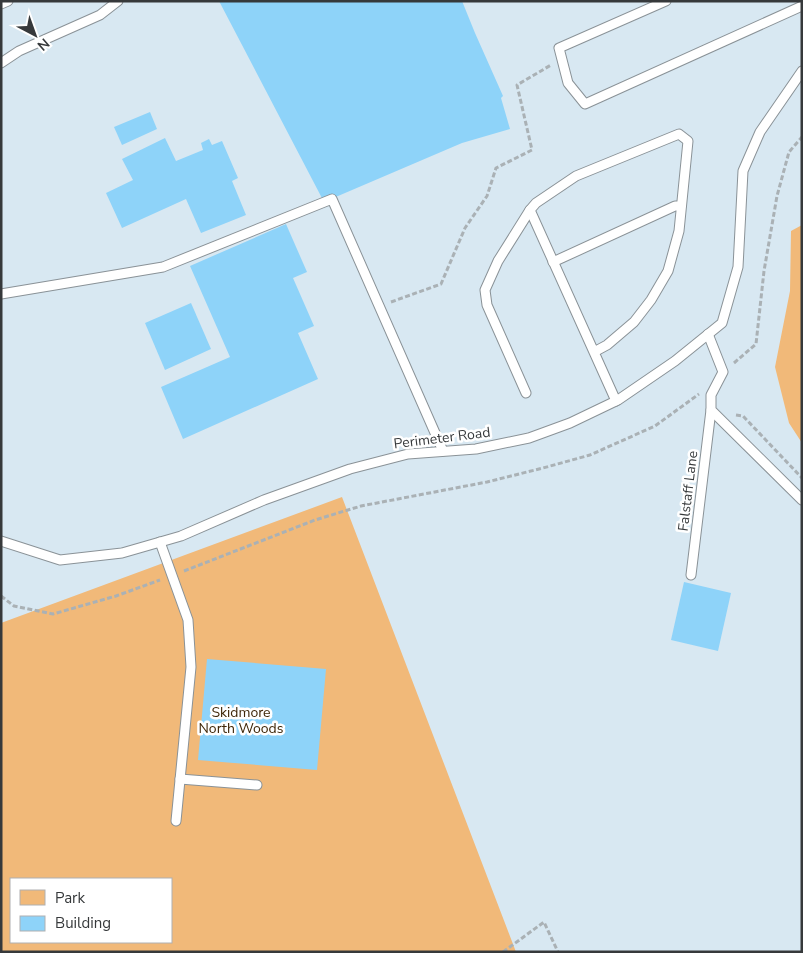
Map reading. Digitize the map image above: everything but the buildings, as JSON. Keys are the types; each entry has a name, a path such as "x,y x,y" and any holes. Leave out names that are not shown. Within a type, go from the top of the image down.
{"lane":[{"path":"1,4 8,1"},
{"path":"1,63 19,51 100,15 118,1"},
{"path":"666,1 559,48 568,83 585,104 802,6"},
{"name":"Perimeter Road","path":"1,541 60,560 122,553 181,536 264,500 350,469 408,454 476,449 529,438 570,423 616,401 675,361 722,323 738,267 743,172 760,132 802,71"},
{"path":"526,393 487,305 485,290 498,261 536,203 576,176 678,134 688,142 679,231 668,271 651,300 634,322 607,345 594,352"},
{"path":"1,294 163,267 332,199 443,451"},
{"path":"554,262 675,206 681,206"},
{"path":"530,210 616,401"},
{"name":"Falstaff Lane","path":"691,575 711,410 711,395 723,372 708,334"},
{"path":"711,410 802,500"},
{"path":"160,542 188,620 191,667 176,821"},
{"path":"180,779 257,786"}],"path":[{"path":"379,306 441,284 465,228 488,196 496,168 532,150 517,85 562,59"},
{"path":"503,952 544,922 558,952"}],"shaded area":[{"path":"1,1 802,1 802,952 1,952"}],"green space":[{"path":"802,225 802,443 789,423 775,367 790,291 791,231"},
{"name":"Skidmore North Woods","path":"342,497 516,952 1,952 1,623"}]}
